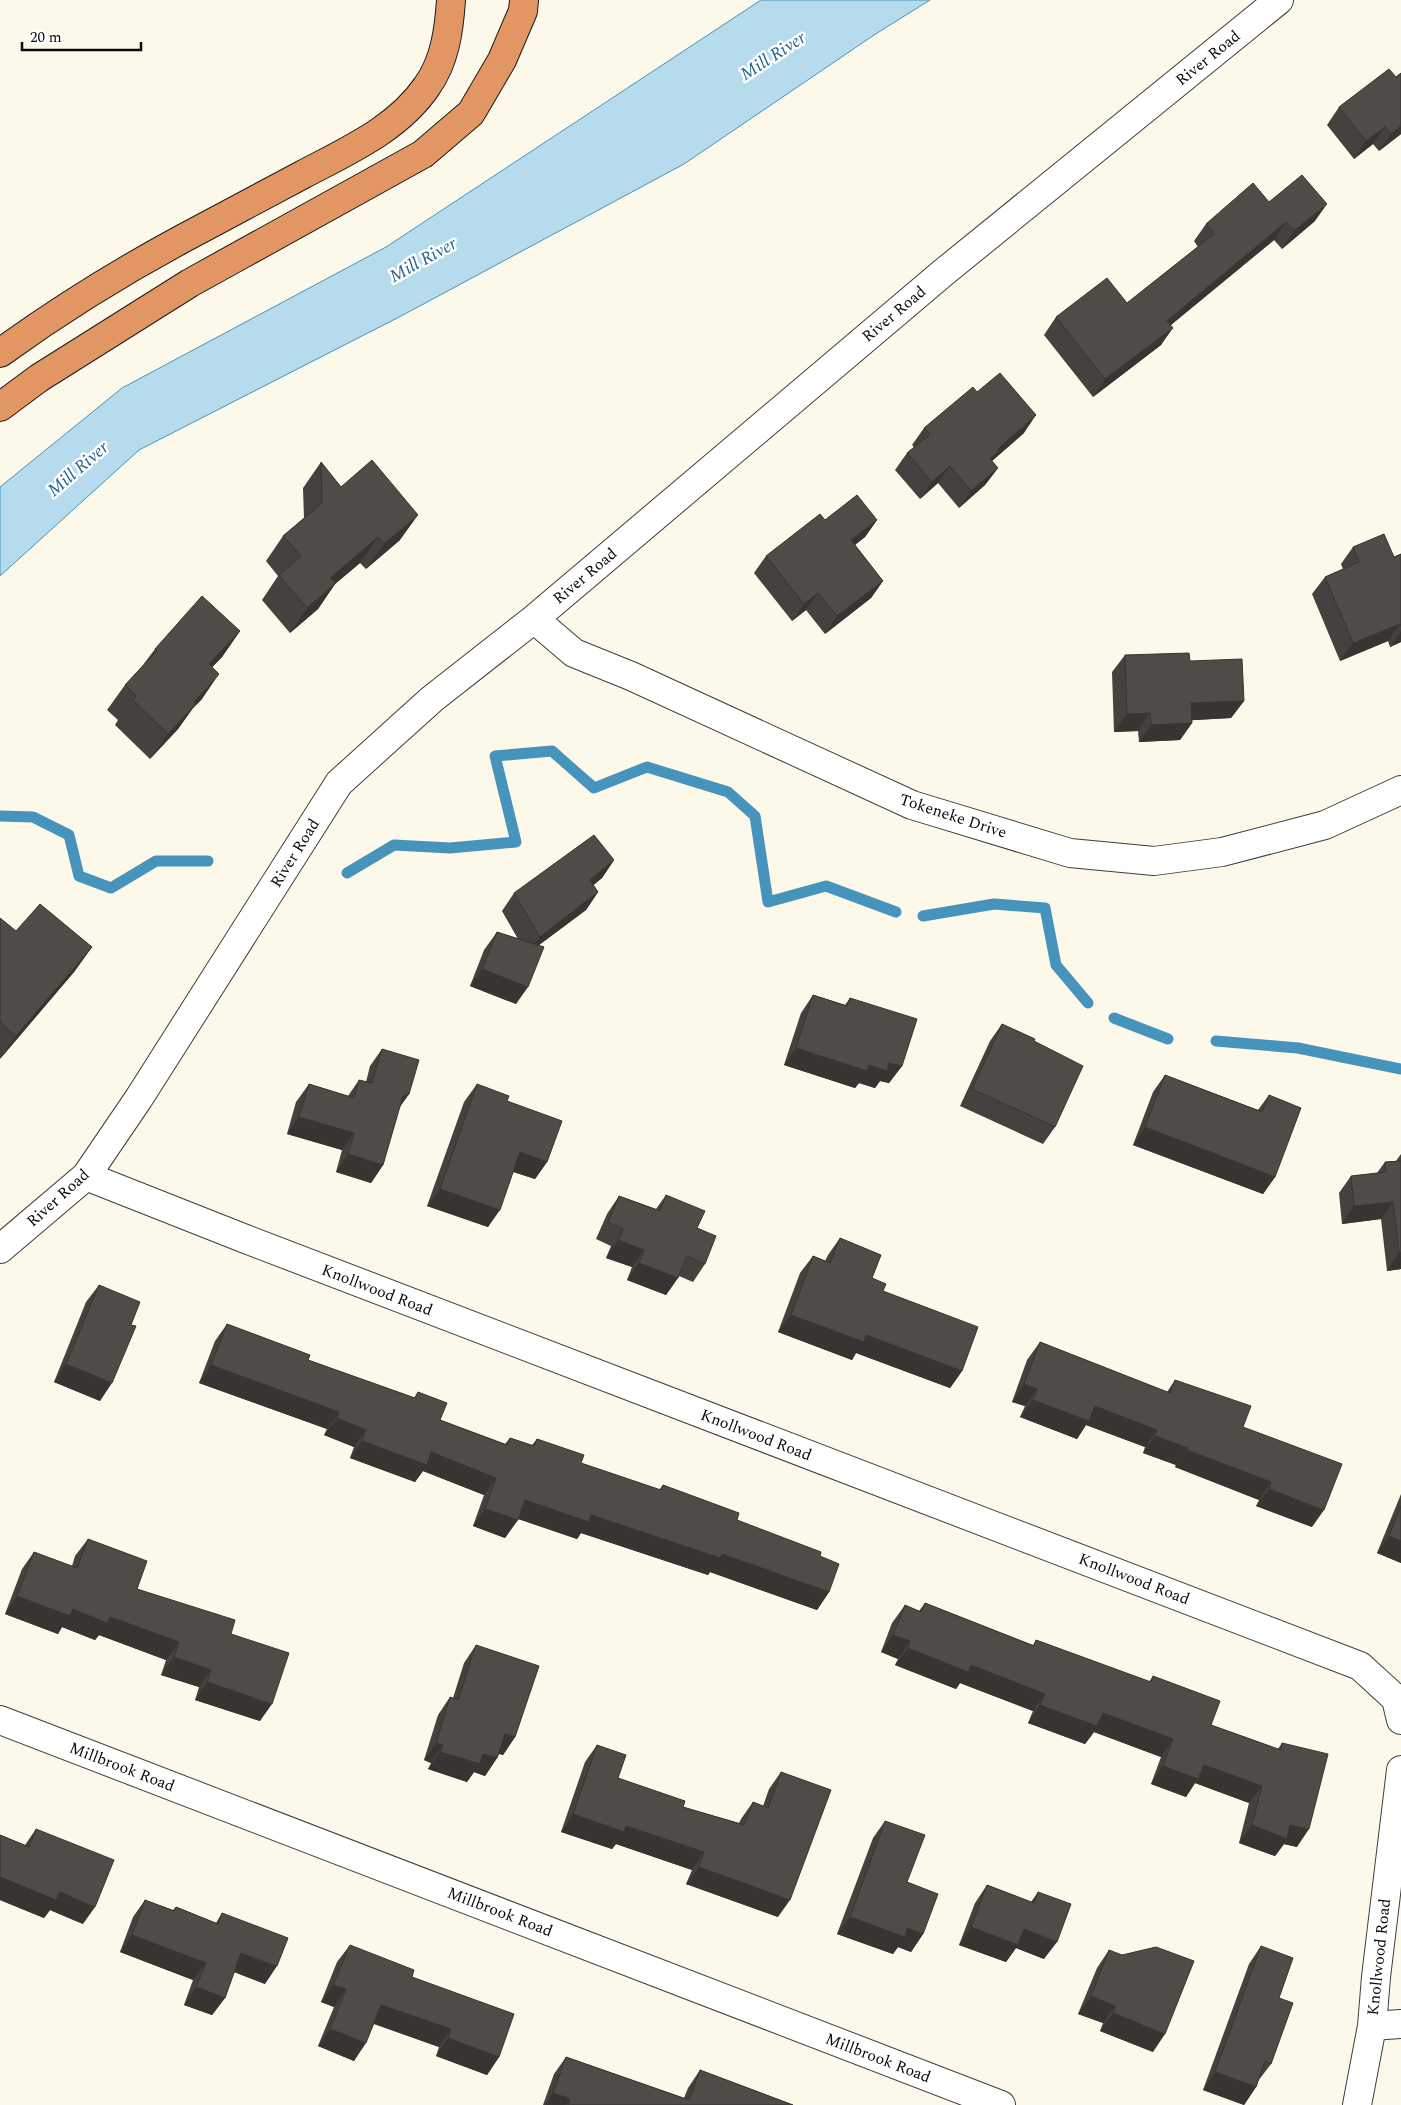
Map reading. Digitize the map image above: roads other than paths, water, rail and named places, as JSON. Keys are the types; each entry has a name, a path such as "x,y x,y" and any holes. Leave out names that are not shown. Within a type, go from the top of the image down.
{"highway":[{"path":"0,353 63,309 180,240 372,137 405,112 428,86 442,56 450,25 451,0"},
{"path":"0,407 39,378 190,283 423,154 471,113 502,60 523,11 524,0"}],"street":[{"name":"River Road","path":"0,1249 86,1176 139,1098 339,783 432,700 534,619 944,272 1280,0"},
{"name":"Tokeneke Drive","path":"534,619 574,653 631,676 912,805 1070,853 1154,861 1222,852 1325,825 1401,790"},
{"name":"Knollwood Road","path":"86,1176 252,1242 1360,1666 1396,1699 1401,1720"},
{"name":"Millbrook Road","path":"0,1720 1001,2105"},
{"name":"Knollwood Road","path":"1372,2026 1392,1926 1401,1770"},
{"path":"1357,2105 1372,2026 1401,2024"}],"water":[{"name":"Mill River","path":"761,0 930,0 874,35 684,164 403,315 139,450 0,576 0,487 122,388 386,247"}],"waterway":[{"path":"347,873 394,845 450,848 516,842 495,756 552,751 594,788 647,767 728,792 755,816 768,902 826,886 896,912"},
{"path":"0,816 33,817 69,835 79,876 111,888 156,861 208,861"},
{"path":"923,916 994,904 1045,908 1056,965 1088,1003"},
{"path":"1114,1018 1168,1039"},
{"path":"1216,1041 1298,1048 1401,1069"}]}
